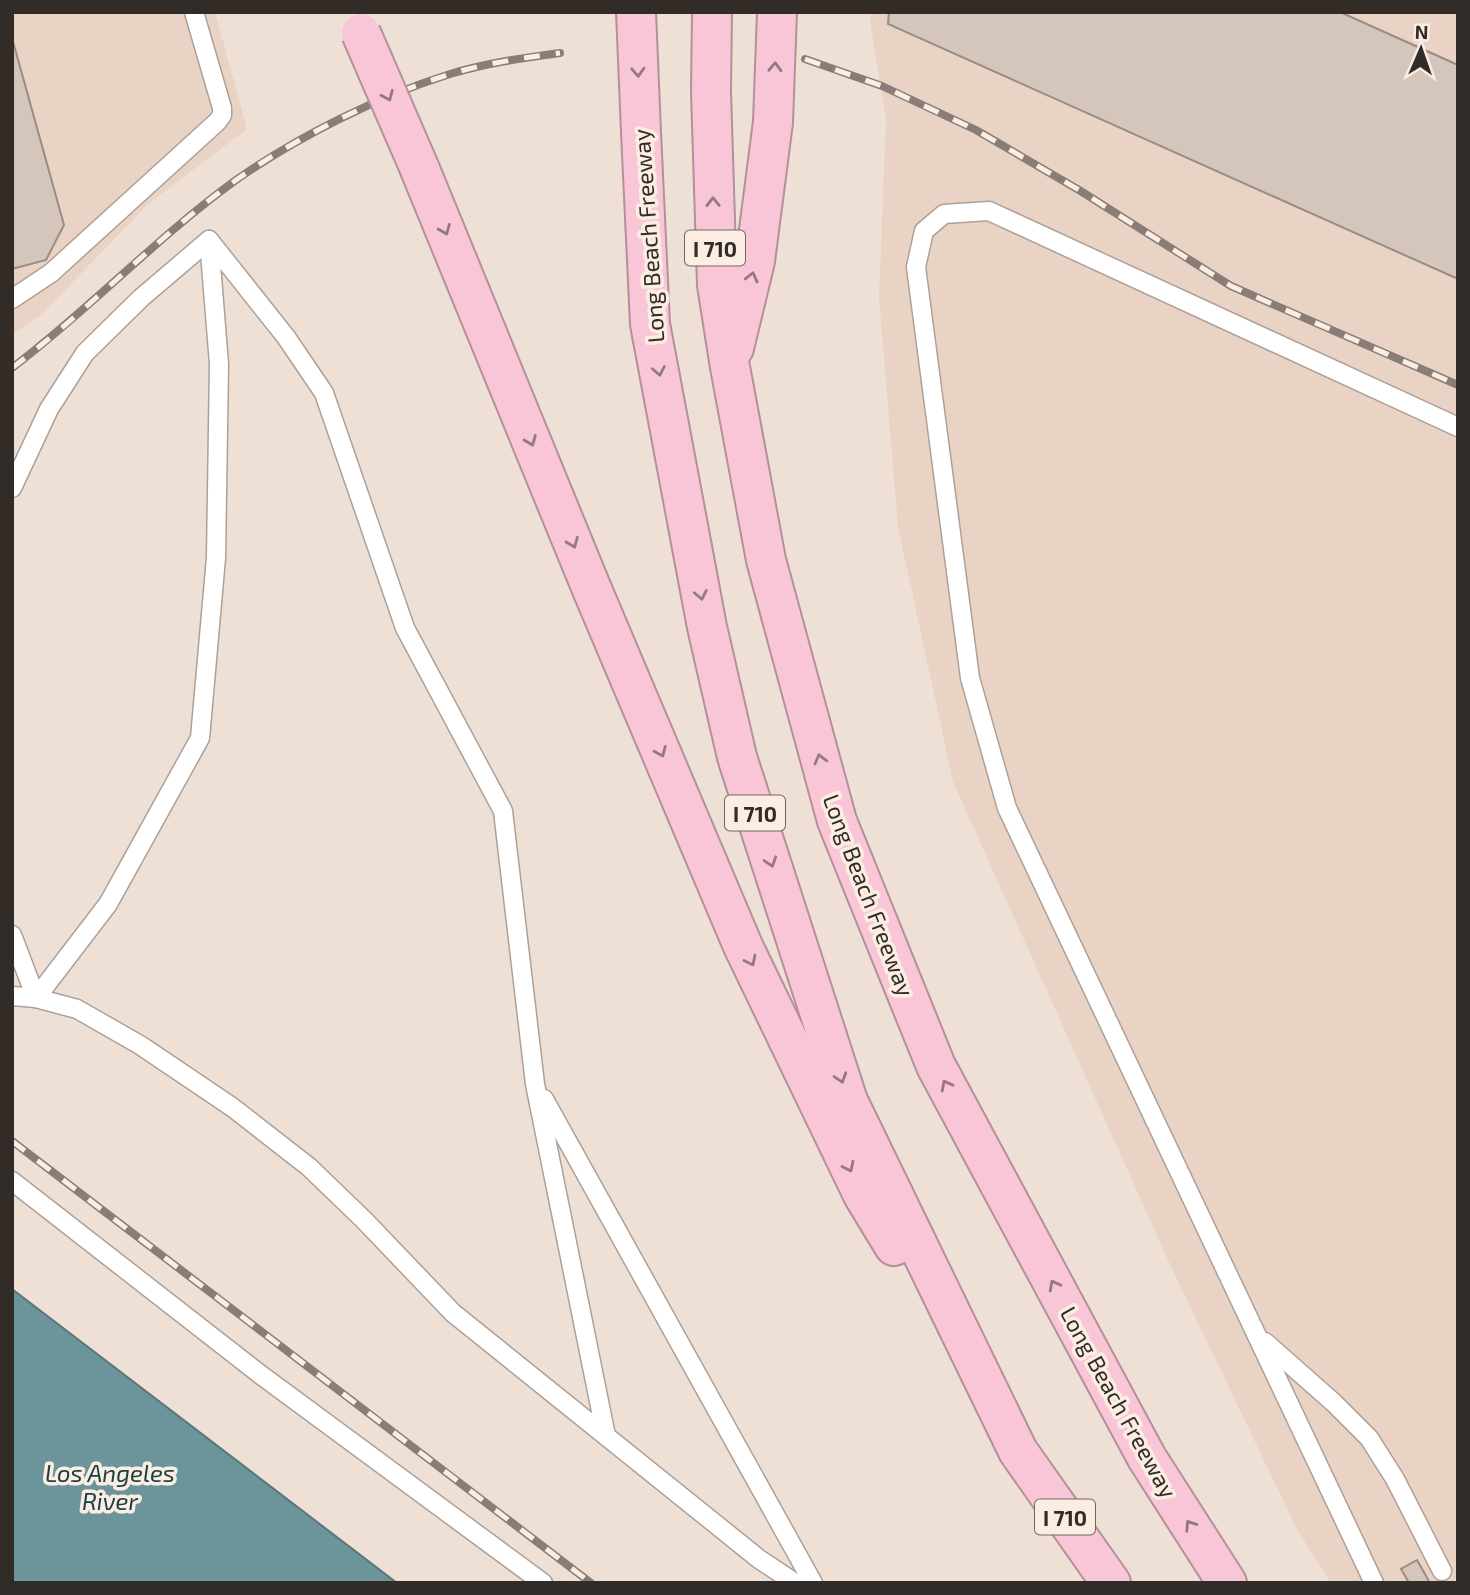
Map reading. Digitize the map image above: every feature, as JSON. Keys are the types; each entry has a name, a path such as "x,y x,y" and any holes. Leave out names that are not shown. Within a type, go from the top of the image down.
{"highway":[{"name":"Long Beach Freeway","path":"636,12 650,324 707,627 737,757 848,1101 1018,1451 1111,1583"},
{"name":"Long Beach Freeway","path":"712,12 712,128 717,285 766,560 837,821 936,1066 1147,1458 1227,1583"},
{"path":"730,367 755,261 772,122 777,12"},
{"path":"356,23 419,167 591,587 743,946 863,1195 1018,1451"}],"lane":[{"path":"12,299 51,273 222,115 194,12"},
{"path":"1374,1583 1007,808 970,678 916,267 924,231 944,214 989,211 1458,427"},
{"path":"12,488 49,409 85,353 141,298 209,240"},
{"path":"36,998 108,904 200,738 216,558 219,364 209,240"},
{"path":"209,240 286,337 324,393 405,628 503,811 535,1084 606,1436"},
{"path":"12,935 36,998"},
{"path":"12,996 36,998 77,1009 140,1045 232,1107 309,1167 453,1313 759,1559 795,1583"},
{"path":"535,1084 813,1583"},
{"path":"12,1181 261,1375 543,1583"},
{"path":"1258,1336 1369,1438 1395,1479 1442,1571"}],"shaded area":[{"path":"12,12 215,12 247,129 148,204 42,314 12,335"},
{"path":"871,12 1458,12 1458,1583 1331,1583 1298,1531 1172,1269 953,782 898,527 879,297 886,119 870,21"}],"water":[{"name":"Los Angeles River","path":"12,1289 397,1583 12,1583"}],"building":[{"path":"889,12 1340,12 1458,65 1458,279 888,24"},
{"path":"12,38 64,225 46,260 12,269"},
{"path":"1417,1560 1430,1583 1409,1583 1401,1569"}],"railway":[{"path":"12,368 207,202 260,164 312,133 422,83 477,67 560,53"},
{"path":"805,59 882,86 976,130 1079,190 1231,286 1458,385"},
{"path":"12,1141 591,1583"}]}
